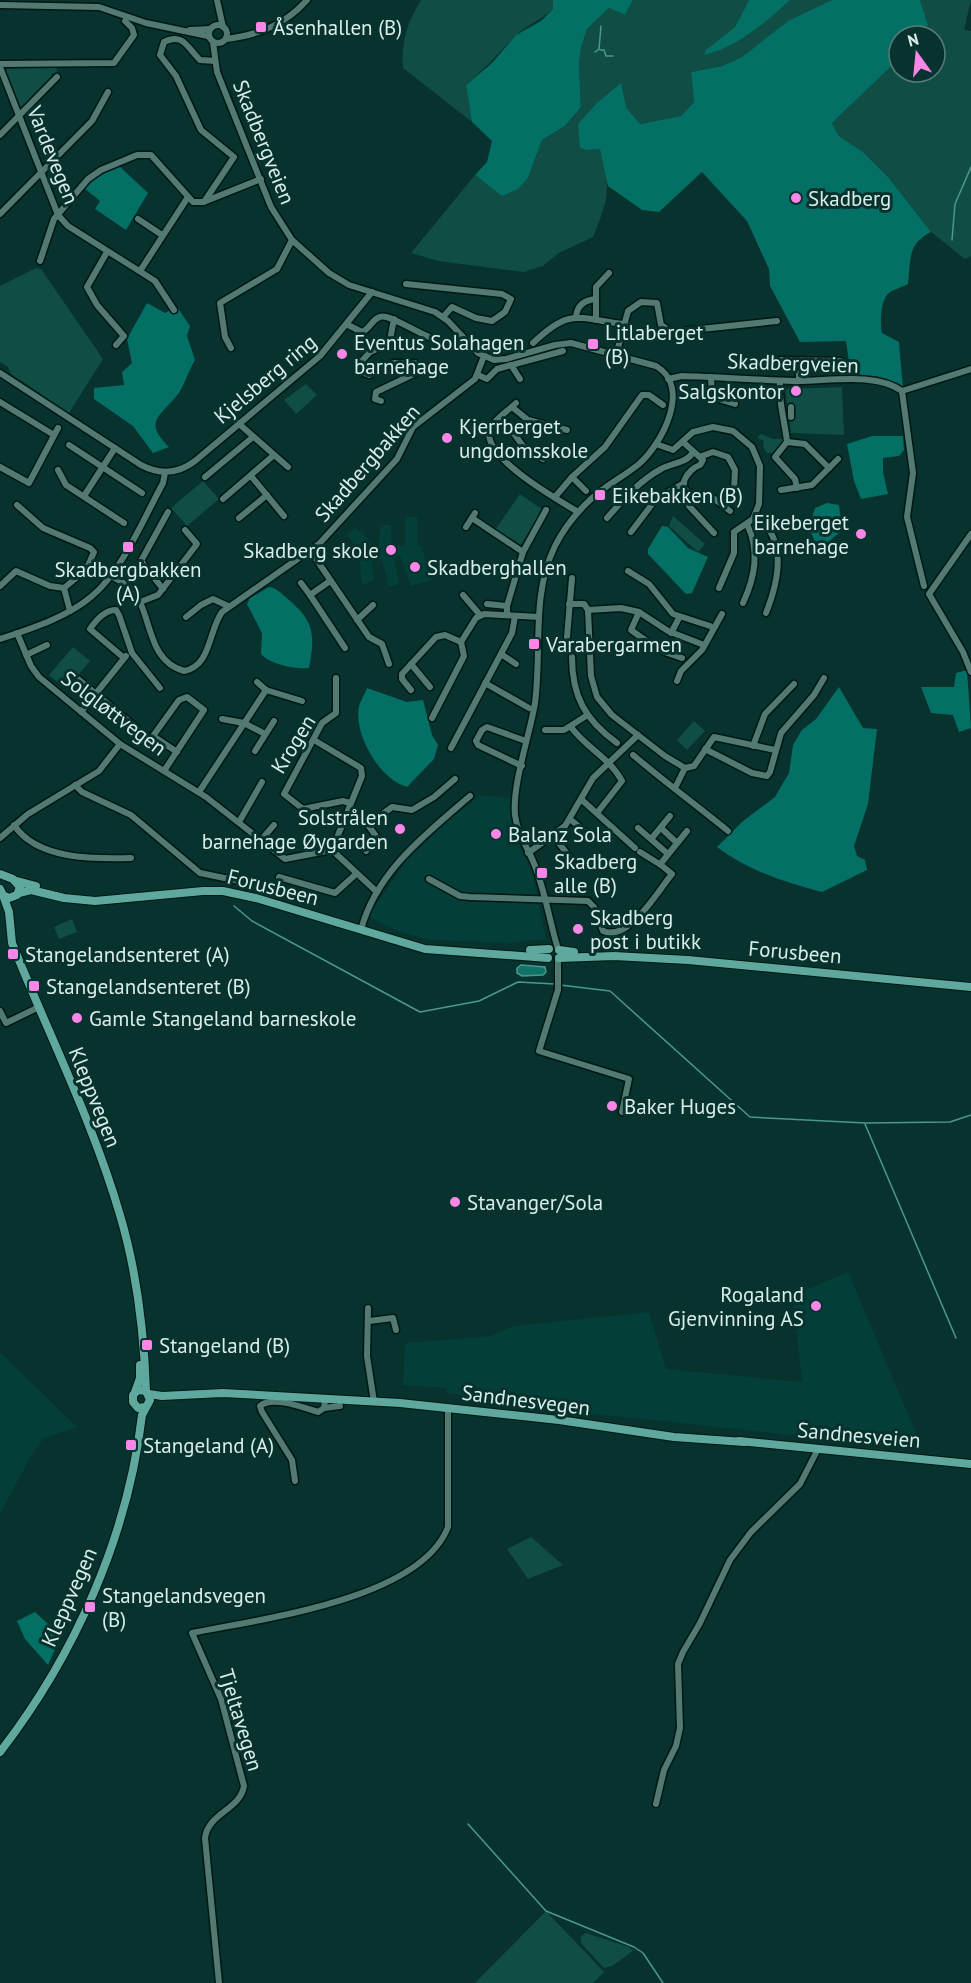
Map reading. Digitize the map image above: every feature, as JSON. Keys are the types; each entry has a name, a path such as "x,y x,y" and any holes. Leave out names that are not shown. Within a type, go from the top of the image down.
{"main road":[{"name":"Forusbeen","path":"0,874 13,880 63,893 117,900"},
{"path":"1,891 3,881 13,880 18,894 9,912"},
{"name":"Forusbeen","path":"1,891 9,898 31,890 74,900 117,900 223,891 256,898 417,946 688,960 971,987"},
{"name":"Kleppvegen","path":"0,1752 51,1677 86,1607 120,1524 147,1405 142,1323 126,1237 114,1197 12,943 9,912 1,891"},
{"name":"Kleppvegen","path":"137,1444 137,1416 132,1399 140,1369 138,1299"},
{"path":"135,1392 147,1392"},
{"name":"Sandnesvegen","path":"147,1392 162,1396 209,1394 325,1404 370,1402 452,1409 559,1420 674,1437"},
{"name":"Sandnesvegen","path":"147,1405 209,1394"},
{"path":"135,1406 147,1405"},
{"name":"Sandnesveien","path":"559,1420 577,1420 744,1442"},
{"name":"Sandnesveien","path":"674,1437 971,1464"}],"street":[{"path":"215,54 223,41 219,28 218,0"},
{"path":"0,5 26,2 99,7 146,23 223,41 265,30 284,21 307,0"},
{"path":"0,66 114,63 131,41 133,29 125,21"},
{"path":"187,31 219,28 243,36"},
{"path":"210,39 219,28"},
{"path":"204,202 234,157 198,125 179,81 160,55 160,50 164,42 178,38 183,40 200,60 215,61"},
{"name":"Skadbergveien","path":"210,39 215,61 276,216 292,240 335,277 372,292 417,305 442,317 470,346 484,356"},
{"name":"Vardevegen","path":"0,66 58,214 68,226 157,282 174,310"},
{"path":"0,135 57,77"},
{"path":"0,214 97,115 108,92"},
{"path":"40,261 52,223 95,173 145,153 157,160 188,197 197,204 261,179"},
{"path":"140,272 188,197"},
{"path":"138,219 162,235"},
{"path":"231,348 225,337 220,303 277,269 292,240"},
{"path":"107,252 87,287 97,305 124,336 116,345"},
{"path":"596,320 596,286 609,273"},
{"path":"406,284 502,294 511,299 505,312 492,321 476,318 452,307 442,317"},
{"name":"Kjelsberg ring","path":"162,473 189,466 320,356 348,325 372,292"},
{"path":"576,317 583,303 596,298"},
{"path":"616,355 623,324 631,308 652,301 658,304 660,322 668,331 682,332 777,321"},
{"path":"348,325 361,333 369,329 380,317 394,319 416,333 432,338"},
{"path":"533,343 554,324 576,317 623,324"},
{"path":"381,401 375,399 376,392 418,372 419,368 415,363 399,363 369,375 359,372 358,365 366,356 390,340 394,319"},
{"path":"484,356 494,360 506,359 563,343 580,344 656,366 669,380 671,406 657,443 639,464 605,486 578,512 560,537 550,557 543,582 539,616 536,690 517,788 515,817 546,900 557,975 558,990 539,1051 629,1079 622,1112"},
{"path":"477,375 487,379 494,370 563,351"},
{"name":"Skadbergbakken","path":"111,576 132,590 140,602 157,649 167,662 184,671 194,669 202,662 213,625 228,606 310,550 397,459 413,427 466,387 477,375 484,356"},
{"path":"780,360 841,361"},
{"path":"799,361 799,381"},
{"path":"511,365 520,379"},
{"path":"924,586 908,517 913,473 902,391 971,369"},
{"path":"0,373 141,465 162,473 157,492 111,576 92,596 70,611 0,639"},
{"name":"Skadbergveien","path":"669,380 682,376 780,381 854,380 886,384 902,391"},
{"path":"711,377 712,397 735,405"},
{"path":"780,381 779,403 787,428 787,442 775,458 795,479 797,488"},
{"path":"555,497 572,477 605,447 642,395 649,395 663,405"},
{"path":"0,402 54,435"},
{"path":"567,430 528,420 514,405 490,431 494,447 505,462 578,512"},
{"path":"791,407 791,417"},
{"path":"502,417 523,446 543,459"},
{"path":"238,423 288,467"},
{"path":"657,443 673,450 693,432 713,427 733,431 748,442 757,455 761,472 759,501 755,515 747,524 734,532 734,553 719,588"},
{"path":"787,428 796,427"},
{"path":"0,467 28,483 58,428"},
{"path":"204,477 253,438"},
{"path":"683,442 693,452 702,456 713,452 728,457 735,470 734,490"},
{"path":"787,442 805,444 829,468"},
{"path":"69,445 142,493"},
{"path":"84,496 115,448"},
{"path":"607,518 648,478 666,466 688,459 693,452"},
{"path":"223,499 274,455"},
{"path":"631,532 656,499 684,483 688,471 702,464 702,456"},
{"path":"780,490 812,485 838,459"},
{"path":"58,470 66,485 124,523"},
{"path":"250,476 284,516"},
{"path":"572,477 586,491"},
{"path":"684,483 691,494 689,506 714,533"},
{"path":"691,494 708,494 730,511"},
{"path":"239,518 267,495"},
{"path":"0,586 16,571 50,586 64,588 86,570 94,548 43,528 16,505"},
{"path":"507,615 507,606 523,552 544,519 546,510"},
{"path":"163,589 141,561 168,512"},
{"path":"755,515 771,531 778,555 773,594 766,613"},
{"path":"466,526 474,516 523,552"},
{"path":"743,603 755,570 753,541 747,524"},
{"path":"140,602 158,595 197,544 185,530"},
{"path":"971,534 929,594 963,652 971,672"},
{"path":"310,550 369,637 382,644 389,664"},
{"path":"628,571 649,584 664,606 679,618 710,626"},
{"path":"567,637 572,578"},
{"path":"310,595 330,581"},
{"path":"301,583 330,619 345,648"},
{"path":"64,588 70,611"},
{"path":"463,595 480,615 539,616"},
{"path":"186,617 213,599 228,606"},
{"path":"487,604 507,606"},
{"path":"569,604 584,604 588,610 591,676 594,690 606,710 665,756 686,768 694,766 713,738 718,736 775,750"},
{"path":"357,620 373,605"},
{"path":"588,610 621,608 639,612 671,633 704,645"},
{"path":"124,658 90,629 102,615 114,610 117,611 132,653 160,688"},
{"path":"631,630 639,612"},
{"path":"678,681 681,671 704,645 722,614"},
{"path":"432,717 464,656 461,642 480,615"},
{"path":"451,748 512,633 515,616"},
{"path":"671,633 679,618"},
{"path":"623,628 631,630 659,650 679,660"},
{"name":"Solgløttvegen","path":"17,633 39,677 120,744 199,792 288,860 332,850"},
{"path":"411,690 401,677 442,634 461,642"},
{"path":"26,655 47,645"},
{"path":"81,712 124,658 132,653"},
{"path":"501,654 516,664"},
{"path":"572,657 573,683 586,716 617,743"},
{"path":"411,664 430,687"},
{"name":"Krogen","path":"336,678 337,710 322,723 284,794 303,809 340,802 350,803"},
{"path":"705,749 765,777 770,772 783,729 814,695 824,678"},
{"path":"78,679 136,727"},
{"path":"257,682 266,690 302,701"},
{"path":"485,683 529,708"},
{"path":"753,746 765,714 794,684"},
{"path":"199,792 266,690"},
{"path":"164,771 177,752 204,710 187,697 179,700 153,736 177,752"},
{"path":"545,730 571,727 586,716"},
{"path":"222,719 244,723 265,734"},
{"path":"255,751 274,721"},
{"path":"522,740 487,727 482,730 476,741 478,745 522,766"},
{"path":"571,727 578,737 608,762 622,782 597,813"},
{"path":"527,850 544,844 571,820 593,778 638,735"},
{"path":"314,740 361,768 362,776 332,850 377,892"},
{"path":"0,838 14,825 102,769 120,744"},
{"path":"633,755 664,781 676,786 728,831"},
{"path":"676,786 686,768"},
{"path":"368,825 392,807 412,810 434,797 455,779"},
{"path":"242,824 262,782"},
{"path":"75,785 82,792 131,815 200,873 262,886"},
{"path":"357,929 377,892 400,859 470,796"},
{"path":"429,879 460,896 590,902 603,931 621,932 632,924 672,874 637,850 582,800"},
{"path":"652,838 670,816"},
{"path":"345,819 368,825 380,841 366,851"},
{"path":"571,820 588,834"},
{"path":"14,825 23,836 52,850 86,858 131,858"},
{"path":"261,840 274,825"},
{"path":"638,828 668,854"},
{"path":"661,828 676,842"},
{"path":"661,865 676,842 687,831"},
{"path":"554,837 573,861"},
{"path":"279,877 335,892 356,874"},
{"path":"0,1011 6,1023 39,1007"},
{"path":"368,1308 367,1356 370,1402"},
{"path":"369,1321 393,1318 396,1330"},
{"name":"Sandnesvegen","path":"295,1481 292,1460 260,1406 265,1402 300,1405 316,1412 325,1404"},
{"path":"325,1404 340,1406"},
{"name":"Tjeltavegen","path":"219,1983 205,1838 206,1828 212,1820 236,1802 244,1786 221,1699 192,1632 311,1609 393,1581 408,1573 442,1539 448,1527 452,1409"},
{"path":"656,1804 664,1770 676,1746 680,1728 678,1664 725,1571 748,1537 800,1484 818,1449"}],"shaded area":[{"path":"421,0 553,0 553,9 518,33 466,85 472,122 403,68 406,32"},
{"path":"553,0 633,0 625,15 609,8 587,29 579,65 581,107 565,126 542,140 528,178 518,189 502,196 475,175 487,162 492,141 472,122 466,85 492,63 516,35 541,21 553,9"},
{"path":"633,0 749,0 735,27 704,53 747,36 790,0 832,0 764,40 742,57 722,66 691,72 694,102 681,116 640,124 626,107 593,150 600,148 606,172 607,194 593,237 559,253 543,266 524,272 438,261 411,253 475,175 502,195 528,178 542,140 565,126 581,107 579,65 587,29 609,8 625,15"},
{"path":"749,0 790,0 740,40 704,55 706,50 735,27"},
{"path":"832,0 920,0 928,24 887,24 887,70 832,123 839,136 863,152 889,178 931,232 914,247 910,260 908,284 890,292 884,300 882,311 882,333 899,342 903,389 845,379 850,369 846,341 800,342 770,286 769,269 747,221 702,172 659,212 642,210 608,186 600,149 580,148 578,124 597,103 621,83 626,107 640,124 681,116 694,102 691,72 722,66 742,57 788,21"},
{"path":"920,0 971,0 964,30 971,31 971,256 965,259 931,232 889,178 863,152 839,136 832,123 887,70 887,84 947,84 947,24 928,24"},
{"path":"56,66 57,72 51,74 51,81 23,108 18,106 5,69"},
{"path":"118,165 148,193 126,230 95,209 100,201 84,188 97,174"},
{"path":"36,268 41,269 103,359 69,413 11,374 8,367 0,362 0,286"},
{"path":"147,303 165,313 177,307 190,326 187,336 195,360 178,394 156,421 157,432 169,447 153,453 133,426 94,399 94,388 124,385 122,372 132,363 127,339"},
{"path":"306,384 317,395 296,414 284,400"},
{"path":"842,387 844,435 791,433 785,389"},
{"path":"761,434 773,439 784,439 784,441 775,453 767,453 763,447 764,441 757,438"},
{"path":"872,436 903,436 904,450 899,456 883,458 883,472 888,494 861,499 854,481 847,444"},
{"path":"203,481 219,499 187,526 171,508"},
{"path":"520,494 543,510 520,546 495,530"},
{"path":"827,503 839,505 842,530 825,545 815,542 809,527 815,508"},
{"path":"673,516 705,544 698,552 669,526"},
{"name":"Skadberg skole","path":"405,517 417,517 417,545 421,546 432,580 411,586 400,556 394,558 399,584 389,587 382,560 372,562 374,580 362,585 360,561 362,554 347,535 355,528 361,531 373,545 379,545 380,525 391,525 392,545 405,546"},
{"path":"662,526 668,527 688,548 708,557 692,593 686,594 648,554 648,549"},
{"path":"269,587 277,590 298,608 308,623 312,638 309,668 284,666 270,661 261,654 262,633 247,604 250,598"},
{"path":"73,647 90,661 66,689 49,675"},
{"path":"967,670 971,728 959,732 953,715 931,713 921,687 954,687 956,673"},
{"path":"839,687 863,728 877,729 868,804 854,846 857,856 865,860 867,870 822,892 767,875 717,847 743,821 775,797 789,773 793,745 802,730 816,719"},
{"path":"367,688 407,702 423,700 432,735 438,745 434,759 407,787 397,783 378,766 364,742 358,717 359,706"},
{"path":"694,721 705,731 687,750 677,740"},
{"path":"480,795 511,798 513,833 532,871 546,939 509,943 430,940 397,931 368,916 407,860 441,827"},
{"path":"72,919 77,932 59,939 54,927"},
{"path":"521,965 545,967 546,972 543,975 522,976 517,973 517,968"},
{"path":"848,1272 923,1449 463,1400 464,1395 446,1393 446,1388 403,1385 405,1343 490,1336 513,1326 649,1312 666,1369 802,1382 793,1295"},
{"path":"0,1352 77,1427 44,1438 32,1454 0,1514"},
{"path":"531,1537 563,1565 528,1579 507,1549"},
{"path":"35,1612 61,1636 48,1665 25,1639 17,1621"},
{"path":"546,1911 604,1972 593,1983 475,1983"},
{"path":"586,1933 629,1947 633,1951 612,1966 604,1968 581,1943 581,1936"}],"waterway":[{"path":"595,52 599,49 601,26"},
{"path":"600,50 604,50 606,56 613,56"},
{"path":"952,240 955,204 971,167"},
{"path":"234,906 252,921 420,1012 479,1001 518,982 555,984"},
{"path":"560,985 610,991 750,1117 865,1123 950,1122 971,1115"},
{"path":"865,1124 956,1338"},
{"path":"468,1824 546,1911 634,1947 643,1953 663,1983"}],"place":[{"name":"Åsenhallen (B)","path":"261,27"},
{"name":"Skadberg","path":"796,198"},
{"name":"Litlaberget (B)","path":"593,344"},
{"name":"Eventus Solahagen barnehage","path":"342,354"},
{"name":"Salgskontor","path":"796,391"},
{"name":"Kjerrberget ungdomsskole","path":"447,438"},
{"name":"Eikebakken (B)","path":"600,495"},
{"name":"Eikeberget barnehage","path":"861,534"},
{"name":"Skadbergbakken (A)","path":"128,547"},
{"name":"Skadberg skole","path":"391,550"},
{"name":"Skadberghallen","path":"415,567"},
{"name":"Varabergarmen","path":"534,644"},
{"name":"Solstrålen barnehage Øygarden","path":"400,829"},
{"name":"Balanz Sola","path":"496,834"},
{"name":"Skadberg alle (B)","path":"542,873"},
{"name":"Skadberg post i butikk","path":"578,929"},
{"name":"Stangelandsenteret (A)","path":"13,954"},
{"name":"Stangelandsenteret (B)","path":"34,986"},
{"name":"Gamle Stangeland barneskole","path":"77,1018"},
{"name":"Baker Huges","path":"612,1106"},
{"name":"Stavanger/Sola","path":"455,1202"},
{"name":"Rogaland Gjenvinning AS","path":"816,1306"},
{"name":"Stangeland (B)","path":"147,1345"},
{"name":"Stangeland (A)","path":"131,1445"},
{"name":"Stangelandsvegen (B)","path":"90,1607"}]}
